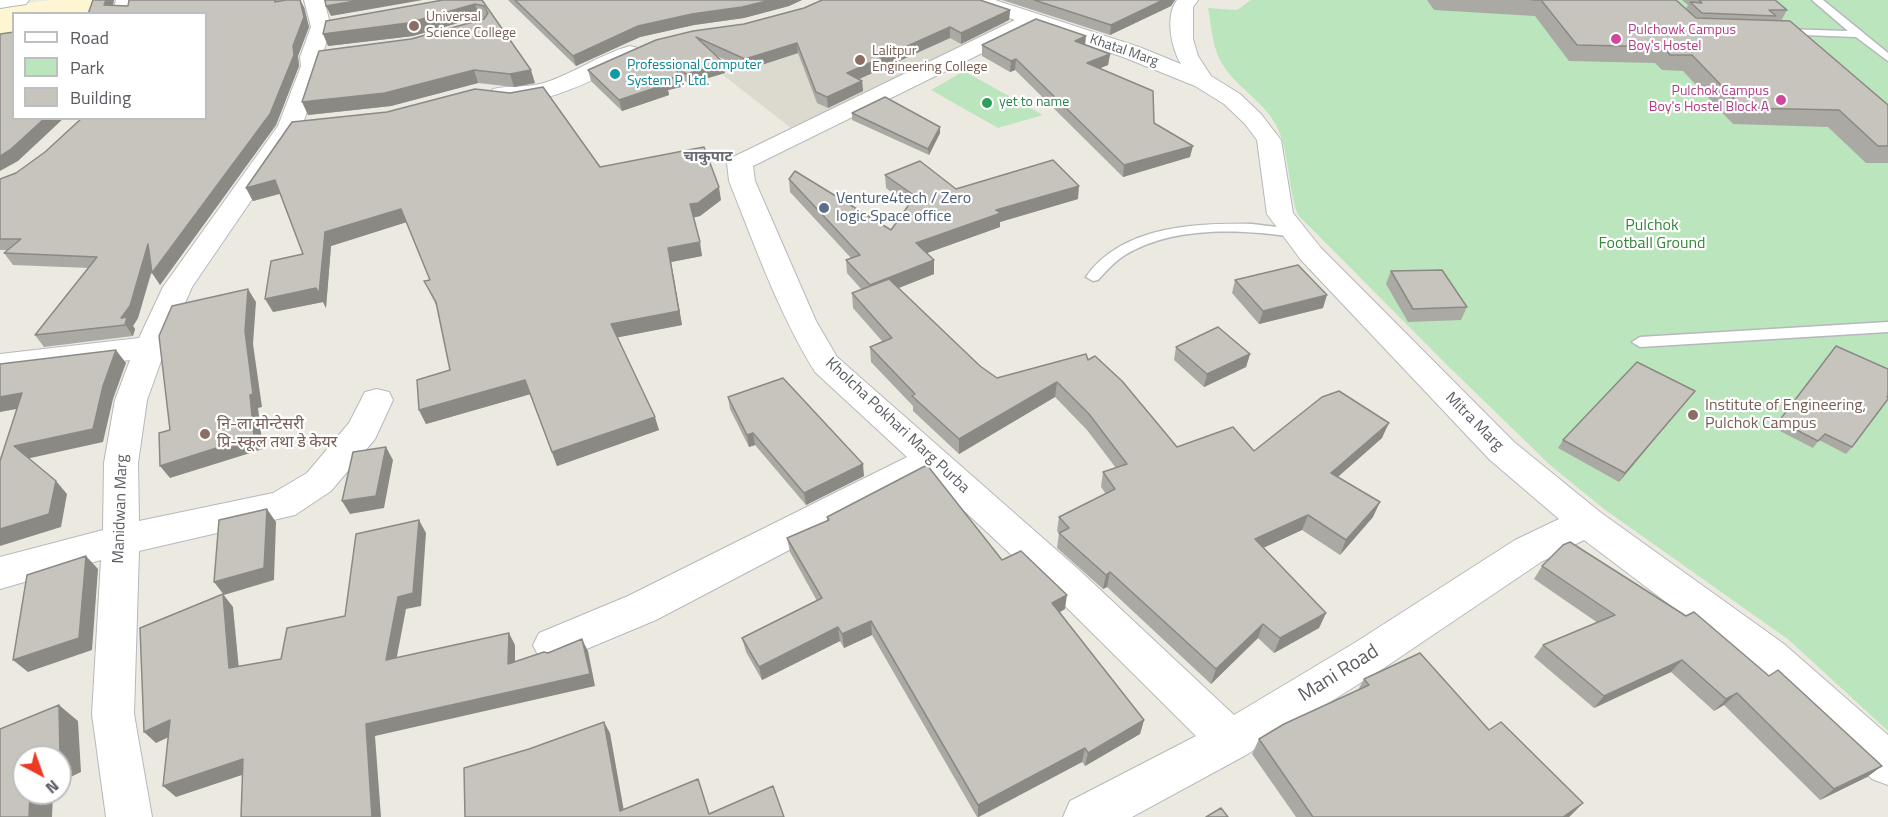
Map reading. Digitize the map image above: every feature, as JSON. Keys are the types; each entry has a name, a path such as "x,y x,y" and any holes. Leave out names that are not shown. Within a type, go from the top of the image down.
{"street":[{"path":"0,2 19,0"},
{"name":"Khatal Marg","path":"975,0 1131,52 1203,81"},
{"name":"Mitra Marg","path":"1188,0 1183,6 1182,39 1187,56 1203,81 1232,99 1253,119 1269,140 1281,214 1311,254 1502,451 1587,522 1770,657 1888,764"},
{"name":"Kholcha Pokhari Marg Purba","path":"1032,20 740,163 742,182 801,321 826,364 1064,580 1231,741"},
{"name":"Manidwan Marg","path":"129,817 113,714 121,540 121,463 131,400 150,347 178,287 300,125 312,66 325,32"},
{"path":"480,92 514,96 551,89 649,44"},
{"path":"0,365 150,347"},
{"path":"0,573 121,540 282,505 319,482 363,430 377,400"},
{"path":"553,645 642,608 933,459"},
{"name":"Mani Road","path":"1086,817 1231,741 1370,655 1528,551 1587,522"}],"lane":[{"path":"1817,0 1888,58"},
{"path":"1774,32 1857,34"},
{"path":"1093,277 1107,262 1122,251 1144,241 1172,234 1244,228 1293,233"},
{"path":"1640,342 1888,327"}],"shaded area":[{"path":"52,0 120,0 113,12 12,12 12,38 0,40 0,6"},
{"name":"Lalitpur Engineering College","path":"955,3 1016,27 796,132 723,75"}],"green space":[{"name":"Pulchok Football Ground","path":"1251,0 1888,0 1888,731 1789,640 1604,509 1550,465 1298,215 1284,145 1276,125 1263,107 1225,68 1213,40 1208,8 1237,10"},
{"name":"yet to name","path":"964,71 1043,115 998,128 931,90"}],"building":[{"path":"93,0 106,0 104,5 128,6 129,0 275,0 275,2 300,0 304,17 293,46 294,55 270,114 152,273 148,244 130,306 121,318 127,317 125,325 35,335 97,257 4,253 21,239 0,239 0,179 16,173 45,152 80,120 207,120 207,12 89,12"},
{"path":"325,0 361,0 326,6"},
{"path":"443,0 482,0 531,70 510,74 474,70 385,93 302,102 319,51 411,39 484,19 488,13 484,6 475,4 408,23 323,34 326,21"},
{"path":"515,0 771,0 638,26 573,56"},
{"path":"822,0 980,0 1010,10 961,33 950,27 847,73 862,81 827,97 816,92 797,43 745,59 696,37 724,63 686,74 673,60 679,76 663,80 667,84 619,100 588,70 656,40 693,31 744,24 804,8"},
{"path":"1034,0 1163,0 1111,25"},
{"path":"1541,0 1676,0 1696,18 1790,21 1888,105 1888,146 1878,146 1839,110 1743,108 1692,55 1670,55 1664,47 1577,45"},
{"path":"1699,0 1775,0 1787,10 1769,10 1776,16 1702,13 1690,2 1702,3"},
{"path":"1036,19 1086,36 1075,41 1110,54 1087,63 1153,91 1154,123 1193,146 1124,165 1016,59 1011,61 982,45"},
{"path":"12,32 12,120 43,120 10,150 0,156 0,34"},
{"path":"543,87 600,167 704,147 719,187 698,203 690,204 700,242 668,248 679,311 611,324 655,417 552,452 525,380 419,410 417,380 450,370 436,302 424,281 430,280 401,209 325,232 319,294 316,288 265,299 271,261 303,254 275,180 246,188 292,122 387,112 475,89 510,93"},
{"path":"885,97 940,127 928,149 852,113"},
{"path":"1053,160 1079,186 996,210 1001,213 916,243 934,260 870,285 846,260 860,255 789,179 795,171 891,230 915,196 885,175 920,161 956,189"},
{"path":"1298,265 1327,295 1263,311 1235,280"},
{"path":"1442,270 1467,307 1413,309 1391,271"},
{"path":"889,279 980,366 997,378 1086,354 1088,360 1095,356 1122,381 1177,447 1233,427 1254,451 1322,397 1339,391 1389,423 1331,473 1380,502 1346,540 1308,515 1255,539 1326,613 1280,638 1263,624 1216,669 1110,572 1106,575 1059,533 1069,528 1059,517 1115,489 1103,472 1127,464 1089,414 1057,382 959,439 912,396 915,394 870,347 892,338 852,293"},
{"path":"248,289 245,331 253,394 250,395 254,436 160,466 159,433 170,430 159,336 172,306"},
{"path":"1218,327 1250,354 1207,374 1176,347"},
{"path":"1836,346 1888,369 1888,399 1852,447 1825,434 1818,441 1779,421"},
{"path":"116,350 103,386 93,429 14,446 56,481 49,514 0,529 0,461 22,393 0,397 0,364"},
{"path":"1637,362 1695,391 1625,473 1563,440"},
{"path":"783,378 863,464 804,493 753,433 747,435 728,397"},
{"path":"386,447 376,496 342,501 353,452"},
{"path":"927,465 1002,560 1021,551 1067,595 1052,603 1144,720 1088,753 1085,748 978,805 871,621 842,634 838,627 759,667 742,638 822,598 787,538 829,520 827,517"},
{"path":"267,509 264,568 214,582 219,520"},
{"path":"419,520 413,593 398,597 386,660 509,633 508,664 544,652 548,653 582,639 590,674 366,724 372,817 241,817 243,759 163,786 170,720 144,732 140,628 223,594 229,668 281,659 287,628 345,616 356,534"},
{"path":"1570,542 1686,616 1694,612 1769,676 1778,670 1882,766 1834,789 1737,693 1726,699 1682,660 1604,696 1543,645 1615,615 1542,566 1563,545"},
{"path":"86,556 79,638 13,660 27,575"},
{"path":"1420,653 1489,730 1501,722 1583,803 1563,817 1313,817 1259,739 1284,724 1369,685 1364,679"},
{"path":"59,705 60,745 12,745 12,805 30,805 29,817 0,817 0,729"},
{"path":"604,722 620,811 698,779 709,814 773,786 784,817 465,817 464,768 529,749"},
{"path":"1221,808 1228,817 1206,817"}],"place":[{"name":"Universal Science College","path":"414,26"},
{"name":"Pulchowk Campus Boy's Hostel","path":"1616,39"},
{"name":"Lalitpur Engineering College","path":"860,60"},
{"name":"Professional Computer System P. Ltd.","path":"615,74"},
{"name":"Pulchok Campus Boy's Hostel Block A","path":"1781,100"},
{"name":"yet to name","path":"987,103"},
{"name":"Venture4tech / Zero logic Space office","path":"824,208"},
{"name":"Institute of Engineering, Pulchok Campus","path":"1693,415"},
{"name":"नि-ला मोन्टेसरी प्रि-स्कूल तथा डे केयर","path":"205,434"}],"district":[{"name":"चाकुपाट","path":"708,157"}]}
